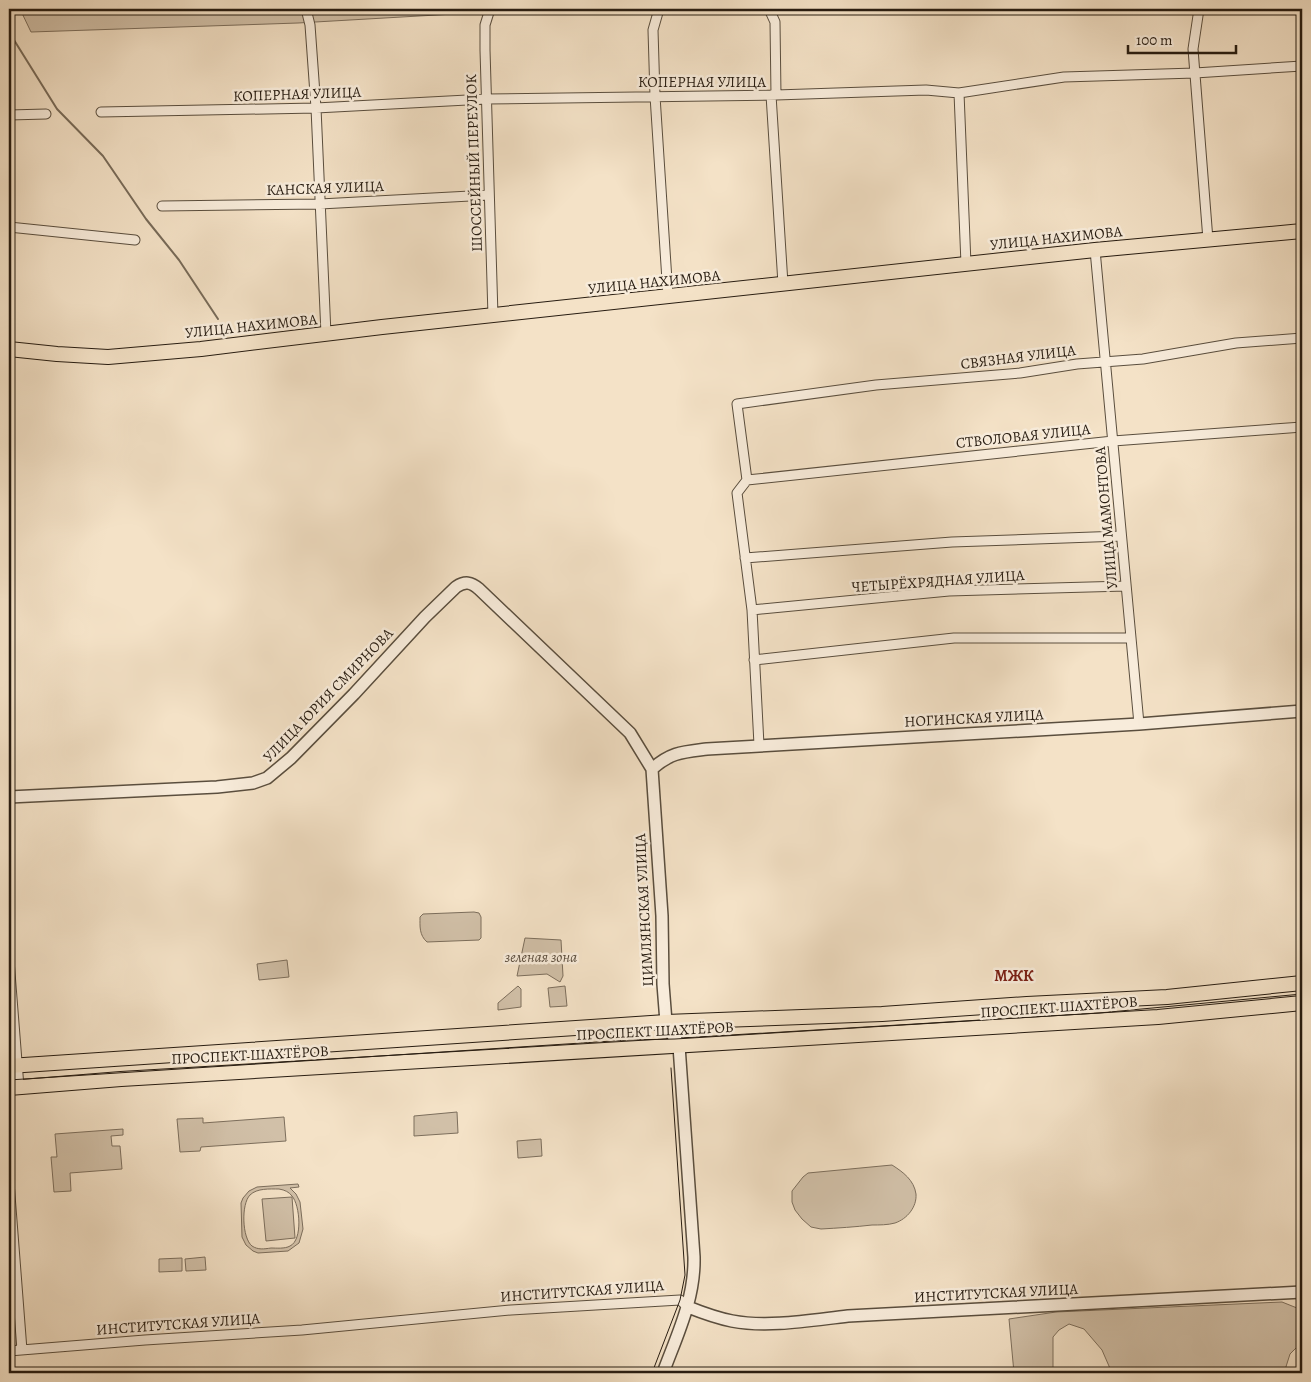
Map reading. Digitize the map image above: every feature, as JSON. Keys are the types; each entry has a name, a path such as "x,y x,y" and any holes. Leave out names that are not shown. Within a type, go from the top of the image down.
{"main road":[{"name":"УЛИЦА НАХИМОВА","path":"9,349 108,357 201,349 1095,250 1302,231"},
{"name":"ПРОСПЕКТ ШАХТЁРОВ","path":"13,1065 666,1022 873,1014 1167,997 1302,983"},
{"name":"ПРОСПЕКТ ШАХТЁРОВ","path":"14,1087 1158,1017 1302,1003"},
{"name":"ЦИМЛЯНСКАЯ УЛИЦА","path":"666,1022 679,1046"}],"street":[{"path":"306,9 310,25 316,108 326,334"},
{"name":"ШОССЕЙНЫЙ ПЕРЕУЛОК","path":"490,9 486,24 486,99 493,316"},
{"path":"659,9 653,30 655,96 668,296"},
{"path":"769,9 774,22 774,96 783,284"},
{"path":"1199,9 1193,49 1208,240"},
{"name":"КОПЕРНАЯ УЛИЦА","path":"101,112 316,108 486,99 774,96 926,90 959,93 1064,77 1302,66"},
{"path":"959,93 966,264"},
{"path":"9,115 46,114"},
{"name":"КАНСКАЯ УЛИЦА","path":"162,206 320,204 489,195"},
{"path":"9,227 135,240"},
{"name":"УЛИЦА МАМОНТОВА","path":"1095,250 1138,724"},
{"name":"СВЯЗНАЯ УЛИЦА","path":"747,480 737,404 876,385 1020,373 1076,364 1143,358 1236,343 1302,338"},
{"name":"СТВОЛОВАЯ УЛИЦА","path":"747,480 1113,441 1302,427"},
{"path":"747,480 737,493 752,610 759,745"},
{"path":"745,558 952,542 1121,536"},
{"name":"ЦИМЛЯНСКАЯ УЛИЦА","path":"470,583 479,589 618,720 639,745 652,768 662,916 663,984 666,1022"},
{"name":"УЛИЦА ЮРИЯ СМИРНОВА","path":"9,797 217,787 252,783 267,778 291,758 444,599 461,584 470,583"},
{"name":"ЧЕТЫРЁХРЯДНАЯ УЛИЦА","path":"752,610 949,591 1126,586"},
{"path":"754,660 954,638 1130,638"},
{"name":"НОГИНСКАЯ УЛИЦА","path":"652,768 667,756 707,749 1138,724 1302,711"},
{"path":"9,960 14,1087"},
{"name":"ЦИМЛЯНСКАЯ УЛИЦА","path":"663,1373 688,1307 694,1282 694,1257 679,1046"},
{"path":"9,1182 22,1350"},
{"name":"ИНСТИТУТСКАЯ УЛИЦА","path":"9,1351 302,1330 518,1310 680,1300 688,1307 714,1317 735,1322 776,1323 848,1316 1302,1292"}],"green space":[{"path":"20,9 472,9 471,13 298,23 31,32"},
{"path":"479,913 481,917 481,938 479,940 427,942 420,930 420,917 423,914"},
{"name":"зеленая зона","path":"525,938 561,940 563,976 560,982 547,974 517,976"},
{"path":"287,960 289,977 259,980 257,964"},
{"path":"518,986 521,989 521,1007 498,1010 498,1003"},
{"path":"565,986 567,1006 550,1007 548,988"},
{"path":"457,1112 458,1133 414,1136 414,1116"},
{"path":"284,1117 286,1141 201,1147 200,1151 180,1152 177,1119 203,1118 203,1123"},
{"path":"123,1129 123,1135 111,1136 112,1146 120,1146 122,1169 70,1173 71,1191 54,1192 51,1157 57,1157 55,1134"},
{"path":"541,1139 542,1156 518,1158 517,1141"},
{"path":"892,1165 910,1181 916,1194 913,1208 907,1215 895,1223 821,1229 811,1227 795,1210 792,1202 792,1191 808,1173"},
{"path":"298,1184 299,1187 290,1188 300,1202 303,1229 299,1243 288,1251 258,1253 246,1245 242,1237 241,1203 249,1191 257,1187","holes":["281,1189 287,1191 295,1200 299,1222 297,1237 286,1248 261,1249 254,1247 246,1236 244,1213 247,1199 250,1195 260,1190"]},
{"path":"292,1197 295,1238 266,1241 262,1199"},
{"path":"205,1257 206,1270 186,1271 185,1259"},
{"path":"182,1258 182,1271 159,1272 159,1259"},
{"path":"1282,1302 1302,1310 1302,1342 1290,1354 1284,1373 1112,1373 1102,1350 1084,1329 1069,1324 1059,1330 1053,1337 1053,1373 1014,1373 1009,1319 1056,1312"}],"waterway":[{"path":"9,32 57,109 103,156 146,219 179,260 218,319"}],"tram line":[{"path":"9,1080 628,1040 675,1039 1099,1013 1302,994"},
{"path":"652,1373 680,1300 685,1275 671,1068"}],"district":[{"name":"МЖК","path":"1014,976"}]}
